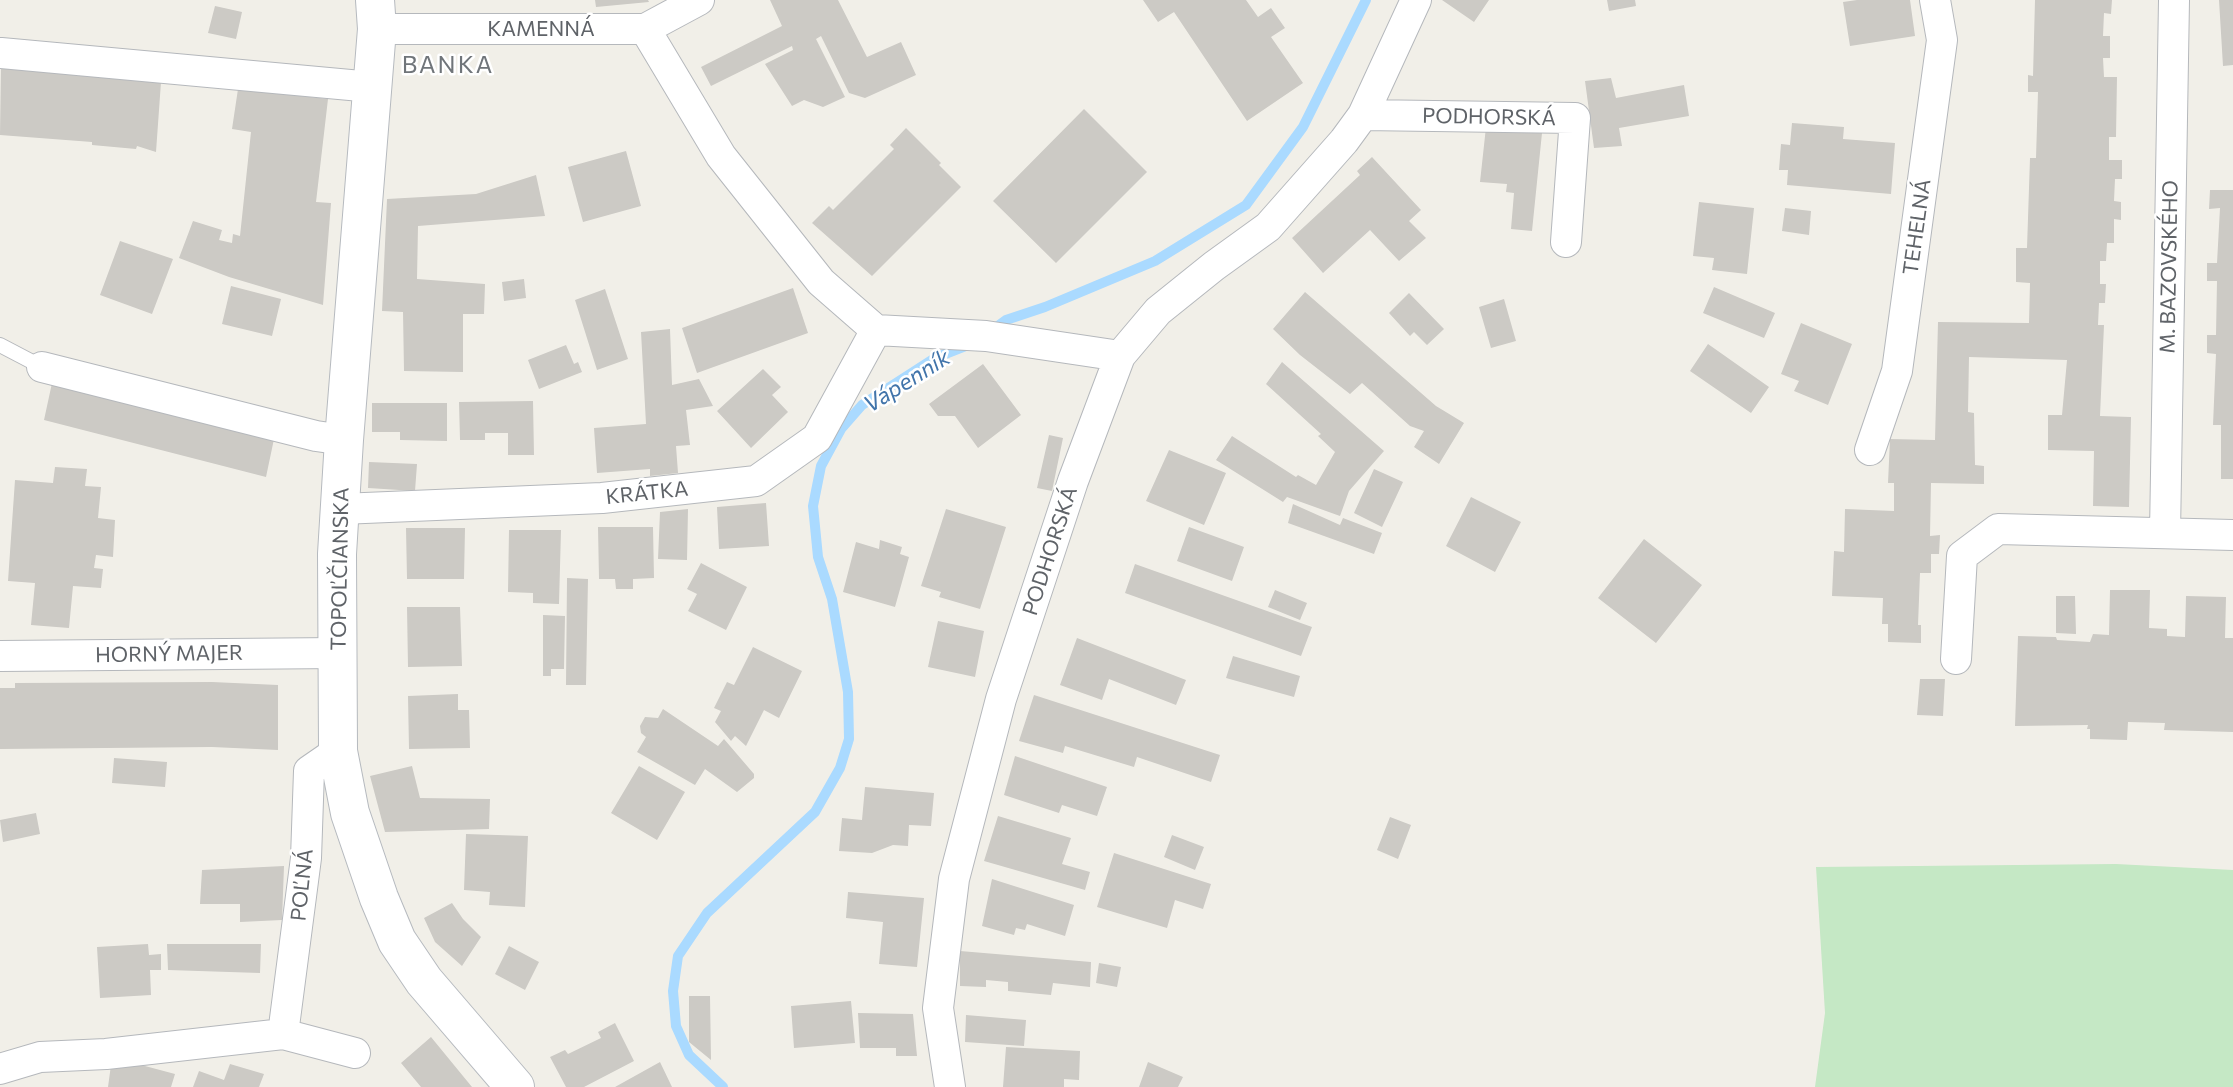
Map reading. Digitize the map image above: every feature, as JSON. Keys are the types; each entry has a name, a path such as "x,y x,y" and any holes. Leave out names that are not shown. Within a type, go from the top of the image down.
{"main road":[{"name":"TOPOĽČIANSKA","path":"376,15 337,554 338,751 350,813 397,941 424,982 515,1087"}],"street":[{"name":"KAMENNÁ","path":"376,15 645,29 699,0"},
{"name":"PODHORSKÁ","path":"950,1087 938,1008 954,879 1001,699 1073,481 1120,356 1158,311 1268,227 1344,141 1363,115 1416,0"},
{"name":"TEHELNÁ","path":"1870,450 1898,371 1942,40 1934,0"},
{"name":"M. BAZOVSKÉHO","path":"2165,533 2174,0"},
{"path":"645,29 721,156 821,282 876,330 986,336 1120,356"},
{"path":"1,53 372,87"},
{"name":"PODHORSKÁ","path":"1363,115 1574,118 1566,242"},
{"name":"KRÁTKA","path":"341,509 602,498 756,481 817,438 876,330"},
{"path":"42,367 316,436 344,440"},
{"path":"1956,659 1962,556 1998,529 2233,535"},
{"name":"HORNÝ MAJER","path":"0,656 338,653"},
{"name":"POĽNÁ","path":"283,1034 306,858 309,771 338,751"},
{"path":"0,1069 40,1058 106,1054 283,1034 355,1052"}],"lane":[{"path":"0,345 42,367"}],"green space":[{"path":"2116,864 2233,870 2233,1087 1815,1087 1825,1013 1816,867"}],"building":[{"path":"595,0 648,0 649,2 596,7"},
{"path":"770,0 838,0 867,57 901,42 916,75 865,98 849,93 821,36 816,39 845,97 823,107 804,100 792,106 765,64 793,50 792,46 711,86 701,67 782,26"},
{"path":"1143,0 1246,0 1258,17 1271,8 1285,28 1271,37 1303,83 1247,121 1174,12 1158,22"},
{"path":"1442,0 1489,0 1474,22"},
{"path":"1607,0 1635,0 1636,6 1609,11"},
{"path":"1910,0 1915,36 1850,46 1843,2"},
{"path":"2035,0 2112,0 2111,14 2104,13 2103,36 2110,36 2110,58 2103,58 2104,77 2117,77 2116,137 2109,137 2109,160 2122,160 2122,179 2115,179 2114,201 2121,202 2121,220 2114,219 2114,243 2107,243 2106,261 2100,261 2100,284 2106,284 2105,303 2099,303 2098,325 2104,325 2100,416 2131,417 2129,507 2093,506 2094,451 2048,450 2048,415 2062,415 2067,360 1969,357 1968,412 1974,413 1975,465 1984,466 1984,484 1931,483 1930,536 1940,535 1939,554 1931,554 1931,573 1920,573 1918,625 1921,625 1921,643 1888,642 1888,624 1882,624 1883,598 1832,596 1834,551 1844,552 1845,509 1894,511 1894,483 1888,483 1890,439 1935,440 1938,322 2029,323 2030,283 2016,282 2016,248 2027,248 2030,158 2036,158 2038,92 2028,92 2028,75 2033,76"},
{"path":"2219,0 2233,0 2233,65 2223,66"},
{"path":"215,6 242,12 236,39 208,33"},
{"path":"1,65 161,82 156,152 137,146 136,149 92,145 92,142 0,135"},
{"path":"1611,78 1616,98 1684,85 1689,116 1619,128 1622,146 1594,148 1585,81"},
{"path":"238,89 328,99 316,202 331,203 323,305 229,277 179,258 193,221 222,230 219,240 232,243 233,234 240,236 251,132 232,129"},
{"path":"1084,109 1147,172 1056,263 993,201"},
{"path":"1792,123 1844,127 1843,139 1895,143 1891,194 1787,185 1788,170 1779,170 1781,144 1790,145"},
{"path":"1486,127 1542,133 1532,231 1511,229 1514,193 1506,192 1507,184 1480,182"},
{"path":"906,128 961,187 872,276 812,223 829,206 833,210 894,149 890,145"},
{"path":"626,151 641,206 583,222 568,167"},
{"path":"1372,157 1421,210 1409,221 1426,238 1399,261 1370,230 1323,273 1292,238 1360,175 1357,171"},
{"path":"536,175 545,216 418,226 417,279 485,284 484,314 463,314 463,372 404,371 403,312 382,311 387,199 476,194"},
{"path":"2210,190 2233,190 2233,479 2221,479 2221,425 2213,425 2216,354 2207,353 2207,335 2216,335 2217,281 2207,281 2207,263 2217,263 2220,208 2209,209"},
{"path":"1699,202 1754,208 1747,274 1712,270 1714,258 1693,256"},
{"path":"1785,208 1811,211 1809,235 1782,231"},
{"path":"120,241 173,259 152,314 100,295"},
{"path":"524,279 526,298 504,301 502,282"},
{"path":"231,286 281,299 272,336 222,324"},
{"path":"1714,287 1775,313 1764,338 1703,313"},
{"path":"793,288 808,333 697,373 682,328"},
{"path":"605,289 628,359 597,370 575,300"},
{"path":"1305,292 1436,406 1464,423 1439,464 1414,447 1424,431 1410,426 1362,383 1350,394 1300,355 1273,329"},
{"path":"1409,293 1444,329 1427,345 1414,332 1410,336 1389,313"},
{"path":"1504,299 1516,341 1491,348 1479,307"},
{"path":"1801,323 1852,344 1828,405 1794,391 1799,381 1781,374"},
{"path":"670,329 672,385 699,379 713,406 686,410 690,445 676,446 678,473 650,476 650,469 597,473 594,428 646,424 641,332"},
{"path":"1708,344 1769,387 1751,413 1690,371"},
{"path":"566,345 574,364 578,362 582,372 539,389 528,360"},
{"path":"1282,362 1384,451 1349,491 1340,516 1287,497 1283,502 1216,460 1232,436 1296,477 1298,475 1316,485 1335,452 1318,436 1321,434 1266,384"},
{"path":"983,364 1021,415 978,448 955,416 938,416 929,404"},
{"path":"763,369 781,387 772,395 788,412 751,448 717,411"},
{"path":"52,383 274,439 266,477 44,420"},
{"path":"533,401 534,455 508,455 508,433 485,433 485,440 460,440 459,402"},
{"path":"372,403 447,403 447,441 400,440 400,432 372,432"},
{"path":"1049,435 1063,438 1052,491 1037,488"},
{"path":"1169,450 1226,473 1204,525 1146,501"},
{"path":"369,462 417,464 415,491 368,488"},
{"path":"55,467 87,469 85,486 101,487 98,518 115,520 113,557 96,555 94,568 103,569 101,588 73,586 69,628 31,625 35,583 8,581 15,480 53,483"},
{"path":"1374,469 1403,482 1382,527 1354,513"},
{"path":"1471,497 1521,522 1495,572 1446,546"},
{"path":"766,503 769,546 719,549 717,507"},
{"path":"1293,504 1340,525 1343,518 1382,533 1374,554 1288,523"},
{"path":"688,509 687,560 658,559 660,512"},
{"path":"946,509 1006,527 980,609 939,597 941,592 921,586"},
{"path":"598,527 653,527 654,578 633,579 633,589 616,589 615,579 599,579"},
{"path":"1189,527 1244,547 1232,581 1177,561"},
{"path":"406,528 465,528 464,579 407,579"},
{"path":"509,530 561,530 559,604 533,603 533,593 508,592"},
{"path":"1644,539 1702,585 1656,643 1598,598"},
{"path":"880,540 902,547 900,554 909,557 895,607 843,592 856,542 879,549"},
{"path":"701,563 747,587 726,630 688,611 697,594 687,589"},
{"path":"1135,564 1312,627 1301,656 1125,593"},
{"path":"567,578 588,579 586,685 566,685"},
{"path":"1275,590 1307,603 1300,620 1268,607"},
{"path":"2110,590 2150,590 2149,628 2167,629 2167,636 2185,637 2186,596 2226,597 2225,638 2233,638 2233,732 2164,730 2165,723 2128,722 2127,740 2090,739 2088,725 2015,726 2018,636 2056,637 2057,640 2090,642 2093,634 2109,635"},
{"path":"2056,596 2075,596 2076,634 2056,633"},
{"path":"407,607 460,607 462,666 408,667"},
{"path":"543,615 565,616 564,669 551,669 551,676 543,676"},
{"path":"938,621 984,631 975,677 928,667"},
{"path":"1077,638 1186,680 1176,705 1109,679 1102,700 1060,685"},
{"path":"753,647 802,671 779,718 764,710 746,746 735,736 731,741 715,722 721,711 714,708 727,682 734,685"},
{"path":"1233,656 1300,676 1294,697 1226,678"},
{"path":"1920,679 1945,679 1943,716 1917,715"},
{"path":"212,682 278,685 278,750 212,747 0,749 0,688 15,688 15,683"},
{"path":"458,694 458,710 469,710 470,748 409,749 408,696"},
{"path":"1034,695 1220,755 1211,782 1137,757 1134,767 1065,746 1063,753 1019,741"},
{"path":"663,709 718,746 724,739 754,774 754,778 737,792 705,769 695,785 637,752 646,737 641,733 640,726 645,717 658,718"},
{"path":"1015,756 1107,787 1097,816 1062,805 1059,813 1004,795"},
{"path":"114,758 167,762 165,787 112,783"},
{"path":"412,766 420,798 490,799 489,829 385,832 370,776"},
{"path":"639,766 685,792 657,840 611,813"},
{"path":"865,787 934,793 931,826 909,825 908,846 893,845 872,853 839,851 842,818 862,820"},
{"path":"36,813 40,834 3,842 0,820"},
{"path":"998,816 1071,838 1062,864 1090,872 1085,890 984,861"},
{"path":"1390,817 1411,825 1398,859 1377,850"},
{"path":"466,834 528,836 525,907 489,905 490,892 464,890"},
{"path":"1172,835 1204,847 1195,870 1164,857"},
{"path":"1114,853 1211,884 1203,909 1175,900 1167,928 1097,907"},
{"path":"284,866 282,920 240,922 240,904 200,904 202,870"},
{"path":"992,879 1074,905 1065,936 1027,924 1025,930 1016,928 1014,935 982,926"},
{"path":"848,892 924,898 917,967 879,964 883,922 846,918"},
{"path":"452,903 481,937 462,966 435,942 424,918"},
{"path":"148,944 149,955 161,954 161,970 150,970 151,995 100,998 97,947"},
{"path":"167,944 261,944 260,973 168,970"},
{"path":"509,946 539,962 525,990 495,974"},
{"path":"960,951 1091,962 1090,987 1053,983 1051,995 1008,991 1008,982 986,980 986,987 960,986"},
{"path":"1099,963 1121,967 1117,987 1096,983"},
{"path":"689,996 710,996 711,1060 689,1042"},
{"path":"851,1001 855,1043 794,1048 791,1006"},
{"path":"858,1013 913,1014 917,1056 896,1056 896,1048 860,1048"},
{"path":"966,1015 1026,1020 1024,1046 965,1042"},
{"path":"615,1023 634,1061 584,1087 566,1087 550,1057 565,1050 568,1054 601,1038 598,1032"},
{"path":"431,1037 472,1087 421,1087 401,1063"},
{"path":"1006,1047 1080,1051 1079,1080 1064,1079 1064,1087 1003,1087"},
{"path":"660,1062 672,1087 615,1087"},
{"path":"1148,1062 1183,1077 1178,1087 1139,1087"},
{"path":"230,1064 264,1074 259,1087 193,1087 199,1071 224,1080"},
{"path":"111,1065 145,1066 175,1074 171,1087 108,1087"}],"waterway":[{"name":"Vápenník","path":"991,331 1006,320 1045,307 1155,261 1246,205 1303,127 1366,0"},
{"name":"Vápenník","path":"723,1087 689,1055 676,1026 673,991 678,956 707,913 815,812 840,768 849,739 848,692 832,599 818,557 813,506 821,466 841,429 862,405 935,358 968,345"}],"district":[{"name":"BANKA","path":"448,65"}]}
